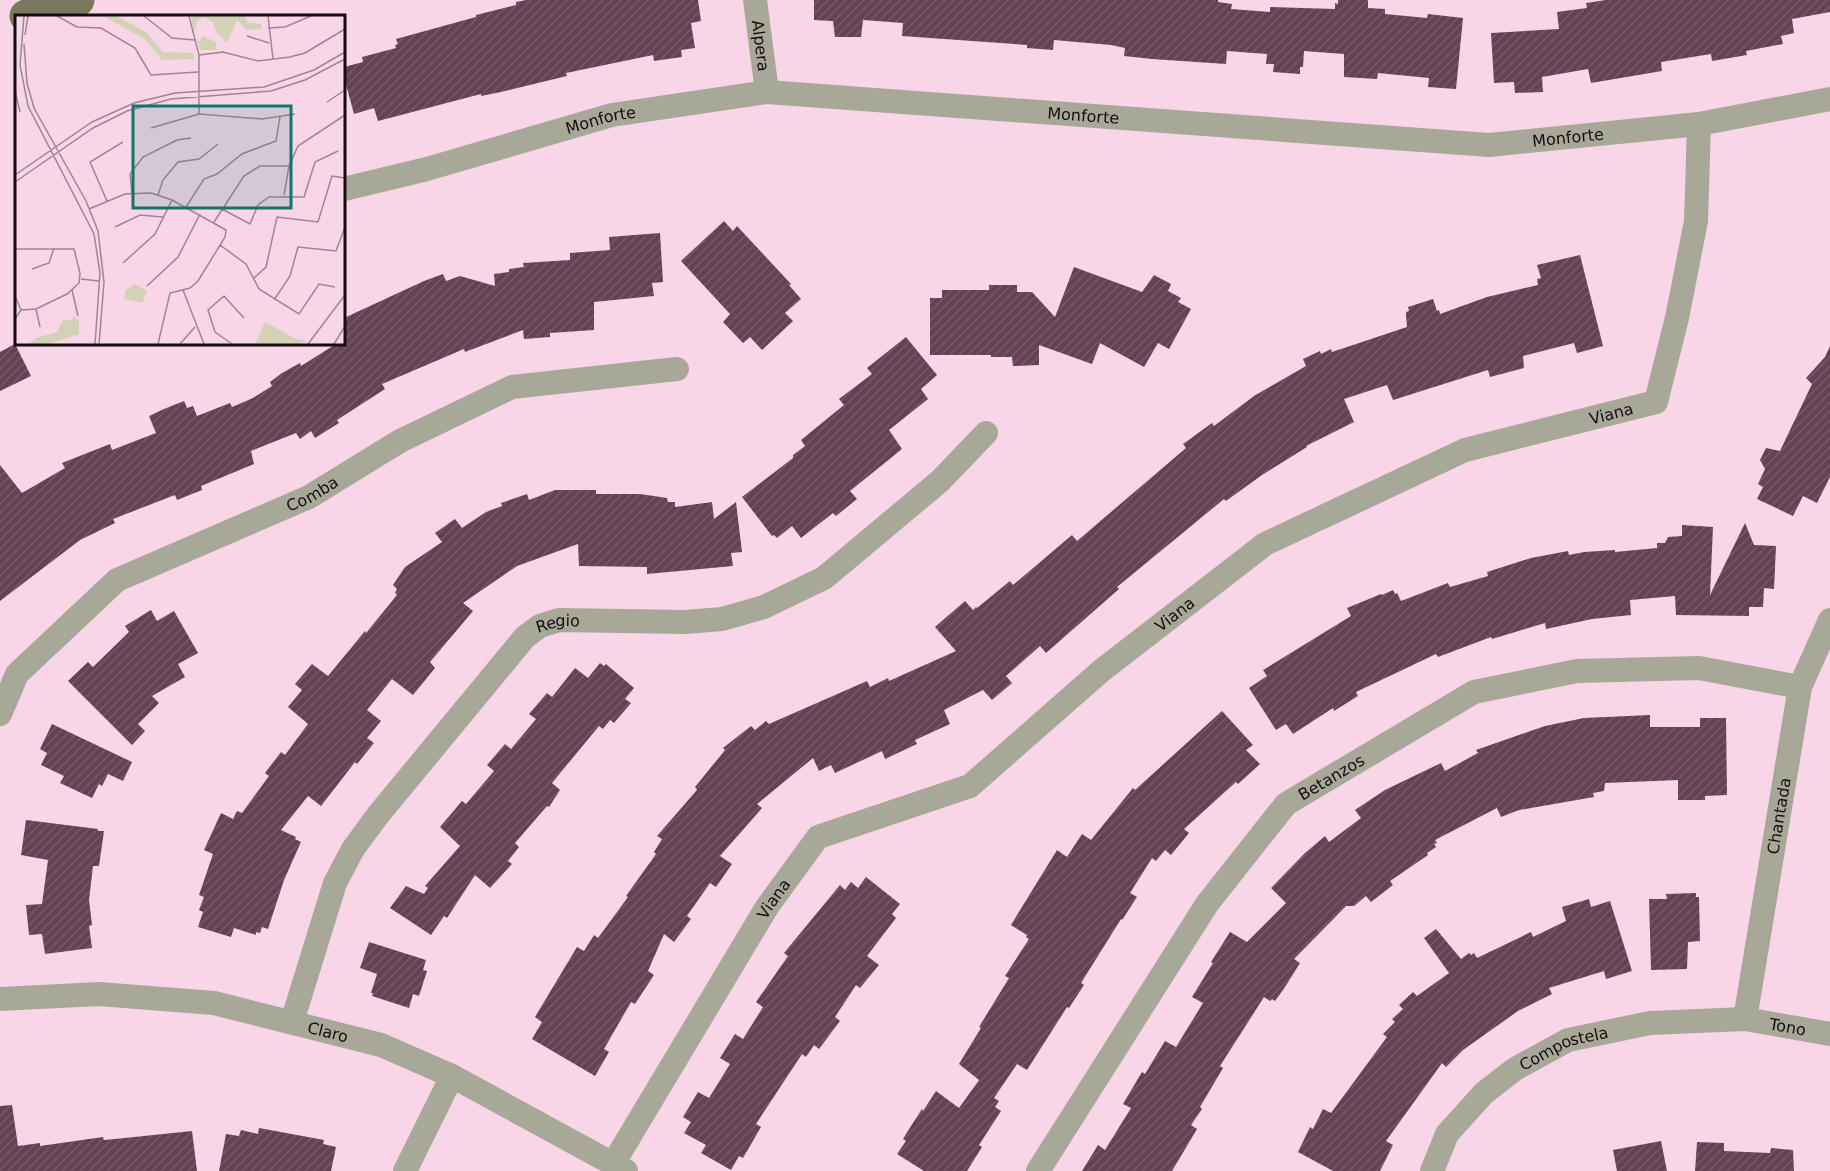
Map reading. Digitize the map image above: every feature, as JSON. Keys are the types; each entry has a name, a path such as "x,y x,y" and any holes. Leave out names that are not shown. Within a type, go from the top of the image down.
{"main road":[{"path":"29,15 78,0"},
{"path":"0,26 15,20"}],"street":[{"name":"Alpera","path":"755,0 767,92"},
{"name":"Monforte","path":"345,189 427,169 612,115 767,92 1489,145 1699,124 1830,99"},
{"name":"Viana","path":"619,1168 767,907 818,837 970,786 1101,671 1265,544 1465,450 1656,402 1677,318 1696,221 1699,124"},
{"name":"Comba","path":"0,714 17,674 117,580 309,497 400,441 512,387 677,369"},
{"name":"Regio","path":"292,1022 335,883 353,849 378,815 525,637 540,627 559,620 685,622 722,619 764,608 824,578 940,481 986,433"},
{"name":"Chantada","path":"1745,1019 1800,687 1830,621"},
{"name":"Betanzos","path":"1038,1171 1207,904 1286,804 1474,692 1577,671 1688,668 1699,668 1800,687"},
{"name":"Claro","path":"0,999 99,994 214,1003 381,1045 452,1077 619,1168"},
{"name":"Tono","path":"1745,1019 1830,1034"},
{"name":"Compostela","path":"1432,1171 1447,1134 1484,1093 1515,1069 1568,1040 1650,1023 1745,1019"},
{"path":"405,1171 452,1077"}],"building":[{"path":"526,0 698,0 701,21 691,23 695,48 681,50 682,57 654,61 653,55 566,73 567,76 501,92 481,96 481,94 378,121 374,108 354,114 345,81 345,67 363,62 362,57 396,48 395,45 398,44 396,39 516,5 516,2"},
{"path":"814,0 1218,0 1218,2 1232,4 1231,9 1270,12 1270,7 1335,9 1335,3 1338,4 1338,0 1368,0 1368,8 1385,9 1385,14 1427,18 1428,14 1463,18 1456,89 1428,87 1429,78 1378,73 1377,79 1344,77 1344,54 1304,51 1300,74 1273,72 1274,64 1266,64 1267,54 1227,51 1226,64 1152,59 1124,56 1125,48 1111,45 1054,40 1053,50 1027,48 1027,45 902,36 903,23 863,20 861,37 835,37 833,21 814,20"},
{"path":"1606,0 1830,0 1830,12 1792,19 1794,33 1781,36 1783,44 1746,51 1747,55 1712,61 1711,54 1661,62 1662,71 1591,83 1588,69 1542,77 1543,92 1515,93 1514,82 1494,83 1491,33 1559,29 1557,12 1587,8 1586,3"},
{"path":"724,221 733,231 737,226 791,284 789,285 801,299 785,313 793,321 762,350 750,337 743,343 723,322 730,314 681,261"},
{"path":"660,233 663,282 652,283 654,296 594,302 594,330 550,333 550,337 524,339 523,330 465,352 464,349 382,384 385,389 337,420 339,423 315,438 311,431 300,439 296,433 251,451 254,464 201,486 202,490 177,500 175,495 113,519 115,523 80,540 0,601 0,465 22,493 65,468 62,463 110,444 112,450 156,433 149,416 164,409 184,401 187,408 193,406 197,416 230,403 232,407 253,398 272,386 270,382 282,373 300,363 301,366 334,345 345,345 345,318 424,281 443,274 446,281 460,276 495,286 494,274 524,267 523,263 570,260 570,253 610,250 609,237"},
{"path":"1580,255 1603,346 1577,353 1574,343 1523,356 1524,368 1490,377 1488,370 1393,400 1387,385 1344,399 1354,422 1306,446 1226,501 1224,499 1117,587 1119,589 1046,653 1040,646 1006,676 1012,683 992,700 983,690 944,710 950,724 915,740 917,744 885,759 882,751 835,773 831,765 819,771 813,758 757,804 762,808 720,856 732,864 716,887 710,883 687,916 691,919 674,942 664,934 648,971 654,975 635,1004 631,1002 604,1049 609,1052 595,1076 532,1039 542,1022 535,1017 577,947 584,951 594,935 598,938 656,854 654,852 662,839 657,836 697,790 695,787 725,750 723,748 751,726 755,730 766,721 769,724 867,681 870,687 888,678 889,681 956,651 935,627 965,601 973,610 977,608 1010,581 1013,585 1072,535 1077,541 1186,448 1183,444 1212,423 1214,426 1254,396 1306,366 1303,359 1320,351 1321,354 1331,349 1332,352 1407,327 1408,307 1433,299 1440,314 1487,297 1538,285 1537,279 1541,278 1537,265"},
{"path":"1074,267 1142,292 1154,275 1171,284 1168,291 1181,298 1178,302 1191,309 1169,349 1158,343 1144,367 1100,343 1092,364 1039,345 1039,365 1013,366 1012,357 991,357 991,355 930,355 930,298 942,298 942,290 989,290 989,285 1017,285 1017,292 1032,292 1055,317"},
{"path":"906,337 937,375 921,389 928,399 889,430 902,449 850,491 857,499 836,516 833,513 801,538 792,526 777,538 772,536 742,497 793,458 793,455 805,446 801,440 844,405 839,399 872,374 867,368"},
{"path":"15,344 31,376 0,391 0,352"},
{"path":"1830,346 1830,477 1817,503 1803,496 1793,516 1757,499 1763,487 1758,484 1765,469 1760,460 1766,448 1780,451 1812,384 1806,378 1825,357"},
{"path":"555,490 596,490 596,494 640,494 667,498 668,502 675,502 675,507 712,502 714,519 736,502 742,552 731,553 733,566 647,574 647,567 579,566 578,544 517,566 463,603 473,611 430,662 435,668 413,695 392,679 367,710 381,721 367,738 374,743 357,764 355,762 321,806 308,796 281,830 301,842 284,880 268,929 262,927 260,933 256,932 256,935 234,928 231,937 198,927 203,912 199,910 204,897 199,895 213,854 204,850 221,813 233,819 237,811 242,813 269,776 265,773 281,752 285,755 308,724 288,707 302,690 295,684 312,664 328,676 397,595 395,593 397,589 393,585 405,567 442,542 435,533 455,519 462,528 486,512 502,506 501,503 527,494 529,500"},
{"path":"1745,523 1754,545 1776,546 1774,589 1764,588 1763,607 1749,607 1749,616 1676,615 1675,596 1630,600 1631,615 1592,619 1546,629 1545,623 1492,639 1491,637 1438,657 1436,654 1356,692 1358,696 1334,711 1333,708 1293,734 1286,724 1276,730 1249,688 1267,676 1263,670 1351,616 1347,608 1381,594 1393,590 1401,601 1448,583 1450,587 1488,576 1487,572 1531,558 1568,551 1569,555 1584,552 1657,548 1657,543 1665,543 1668,537 1682,536 1682,525 1713,527 1710,595"},
{"path":"151,610 157,621 174,611 198,653 178,664 185,677 152,696 159,703 138,724 145,731 132,745 68,681 88,662 93,667 129,632 125,626"},
{"path":"600,663 604,666 606,664 634,688 625,699 631,703 614,723 610,720 603,729 599,726 552,783 560,790 549,807 547,806 515,843 519,847 508,861 512,864 490,888 475,875 447,918 444,916 431,935 390,908 406,886 424,894 428,888 425,886 460,846 440,827 462,801 466,804 494,771 487,765 505,744 511,749 536,719 529,714 547,693 552,697 575,668 588,678"},
{"path":"1222,711 1253,745 1246,750 1260,764 1238,784 1236,782 1184,829 1189,833 1171,855 1165,850 1156,861 1152,858 1130,893 1137,897 1081,983 1084,985 1069,1008 1067,1007 1027,1070 1017,1064 994,1098 999,1101 995,1107 1001,1111 979,1145 982,1147 967,1171 924,1171 897,1154 906,1141 903,1139 911,1126 936,1091 959,1108 979,1080 959,1064 1009,978 1005,976 1029,939 1027,935 1011,925 1057,850 1067,857 1082,834 1091,840 1133,788 1135,790"},
{"path":"1650,715 1650,727 1700,727 1700,718 1726,718 1727,795 1705,796 1705,800 1678,800 1678,780 1605,783 1604,791 1593,793 1594,797 1519,810 1501,817 1497,808 1435,840 1436,847 1390,881 1393,885 1371,902 1366,896 1354,906 1346,906 1294,959 1300,963 1285,987 1275,1001 1264,997 1220,1066 1223,1068 1191,1125 1197,1129 1172,1171 1082,1171 1098,1145 1105,1150 1131,1108 1123,1104 1142,1072 1145,1074 1165,1041 1176,1047 1203,1003 1192,997 1230,932 1247,942 1286,903 1271,888 1325,836 1329,842 1361,818 1355,810 1385,790 1441,763 1445,771 1478,753 1476,750 1545,726 1584,718"},
{"path":"52,724 132,762 123,781 108,774 102,786 99,784 92,798 60,783 64,776 41,765 47,753 40,749"},
{"path":"26,820 104,831 99,866 93,866 89,900 92,948 45,954 42,934 29,935 26,905 42,904 48,860 21,855"},
{"path":"866,877 900,904 892,914 896,918 867,956 879,965 860,988 856,985 835,1017 840,1021 819,1049 814,1045 806,1057 802,1054 756,1124 761,1127 743,1158 739,1156 731,1170 701,1153 706,1145 684,1133 691,1122 683,1117 698,1092 709,1098 730,1064 720,1058 735,1034 743,1039 763,1007 756,1002 788,956 784,953 840,885 845,890 851,882 858,888"},
{"path":"1696,893 1696,897 1699,897 1700,941 1688,942 1687,969 1651,970 1649,899 1667,899 1666,894"},
{"path":"1589,899 1591,907 1610,901 1632,971 1606,979 1604,971 1549,988 1552,994 1518,1011 1463,1050 1446,1067 1442,1063 1386,1141 1393,1145 1380,1171 1333,1171 1298,1152 1310,1127 1313,1129 1323,1109 1331,1113 1387,1037 1383,1034 1395,1022 1392,1019 1403,1009 1399,1005 1413,992 1417,996 1449,973 1424,938 1436,929 1461,959 1469,953 1471,955 1474,953 1477,958 1531,932 1533,937 1566,921 1562,907"},
{"path":"369,942 426,960 423,970 427,971 419,996 413,994 409,1008 372,996 377,974 360,968"},
{"path":"12,1105 18,1146 40,1143 40,1146 103,1137 104,1140 192,1131 197,1171 0,1171 0,1106"},
{"path":"259,1128 324,1140 323,1144 336,1147 331,1171 219,1171 226,1134 239,1136 241,1130 258,1134"},
{"path":"1661,1141 1667,1171 1617,1171 1613,1150"},
{"path":"1697,1142 1724,1143 1724,1151 1770,1153 1771,1148 1793,1150 1794,1171 1695,1171"}]}
